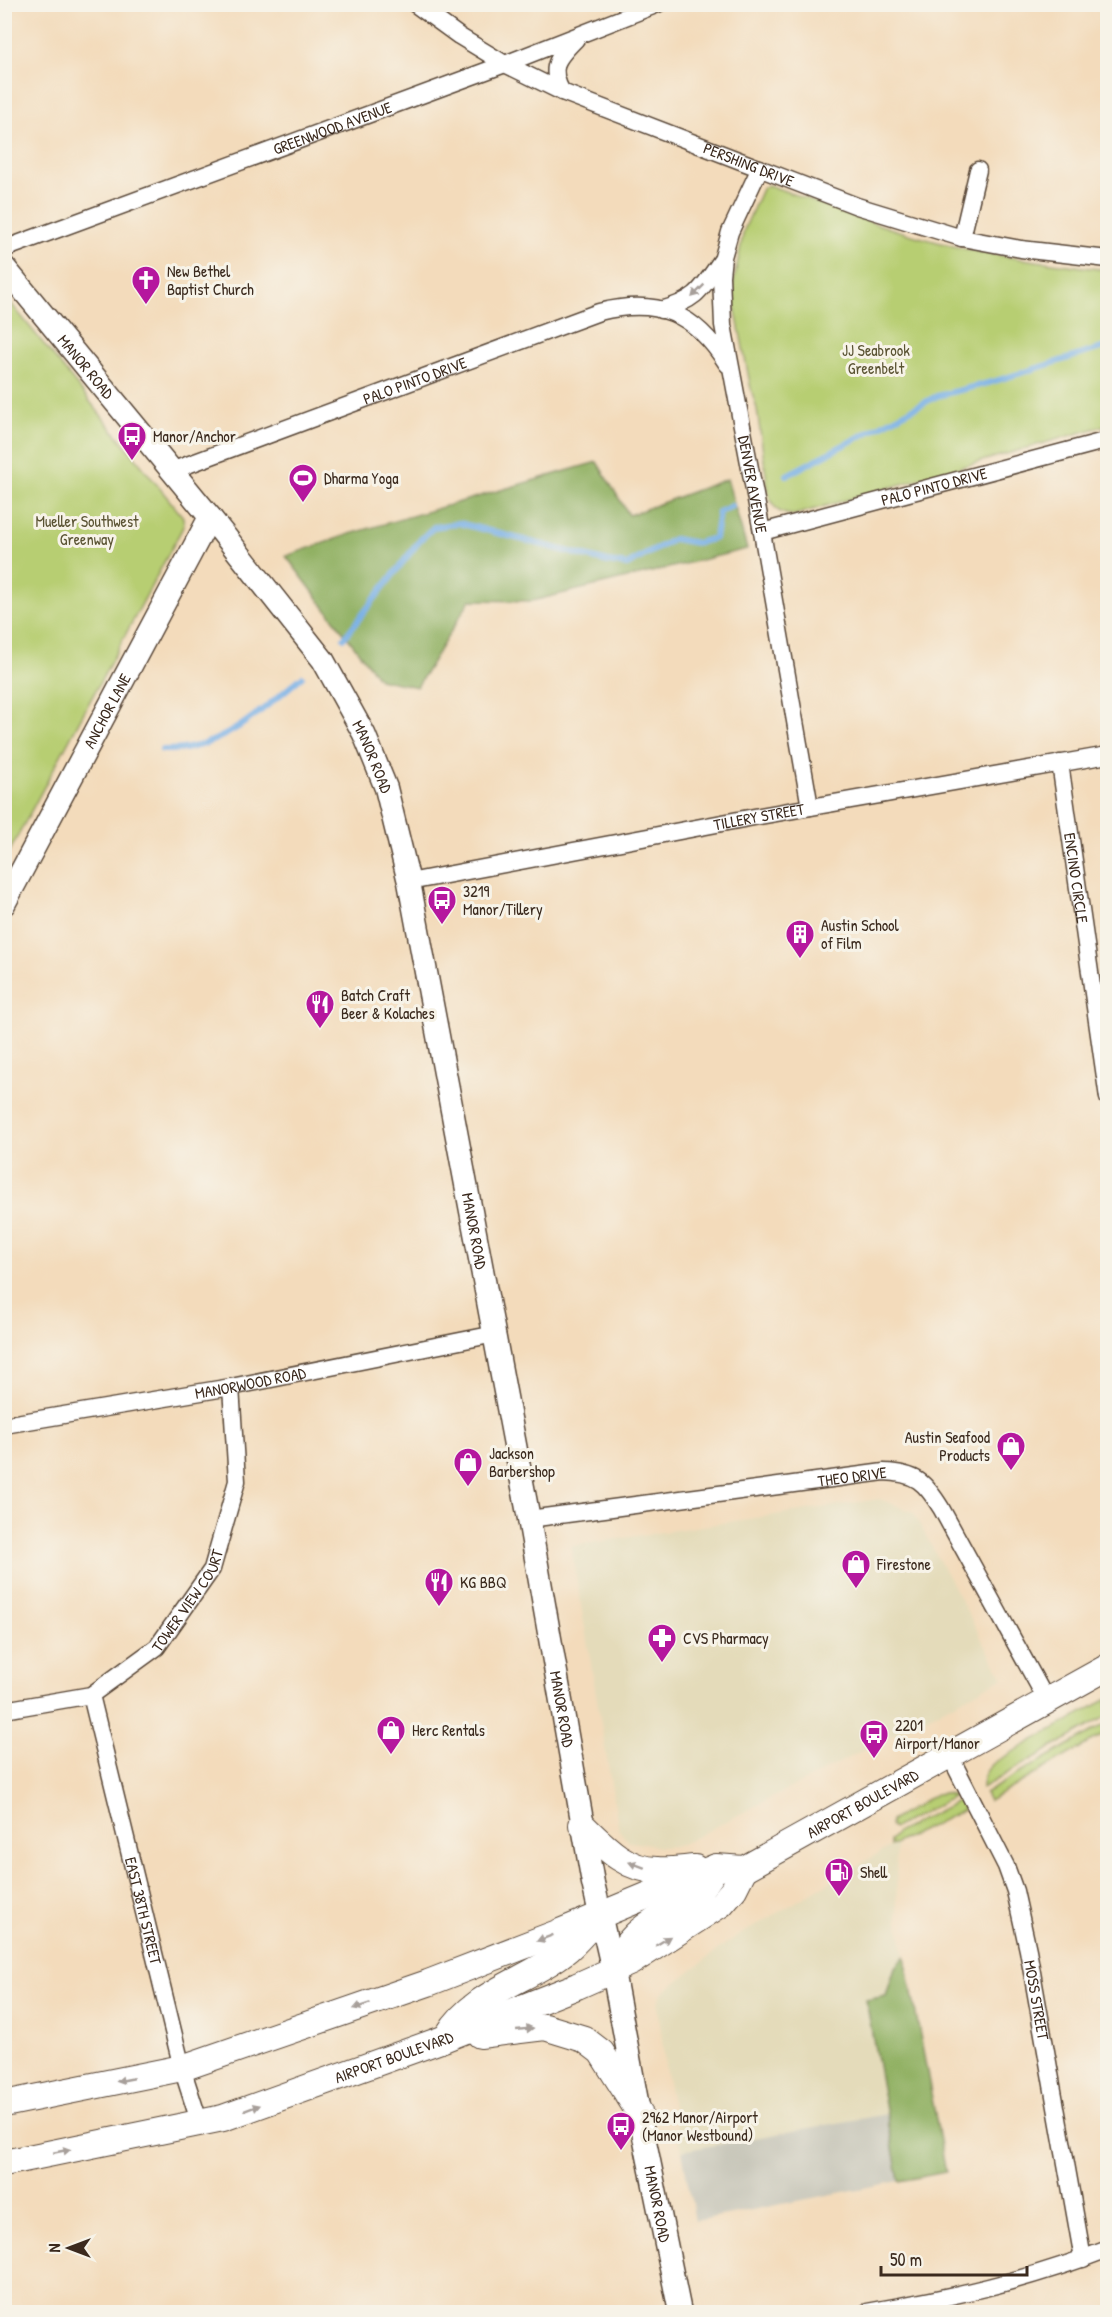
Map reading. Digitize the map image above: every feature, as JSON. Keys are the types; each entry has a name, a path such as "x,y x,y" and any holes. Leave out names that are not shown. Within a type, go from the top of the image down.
{"main road":[{"name":"MANOR ROAD","path":"4,267 210,517 323,660 364,734 386,788 409,882 530,1519 599,1915 680,2313"},
{"name":"ANCHOR LANE","path":"4,904 210,517"},
{"name":"AIRPORT BOULEVARD","path":"4,2163 223,2118 446,2038 612,1971 721,1904 735,1889 744,1869 1107,1667"},
{"path":"582,1824 610,1852 632,1866 654,1871 716,1867 744,1869"},
{"path":"4,2104 182,2068 428,1983 716,1867"},
{"path":"612,1971 623,1948 635,1933 696,1891 716,1867"},
{"path":"446,2038 463,2015 498,1991 566,1951 599,1915"},
{"path":"446,2038 545,2027 584,2039 601,2052 639,2112"}],"street":[{"name":"PERSHING DRIVE","path":"415,4 459,36 505,64 562,92 857,206 962,238 1021,249 1107,259"},
{"name":"GREENWOOD AVENUE","path":"4,249 505,64 658,4"},
{"path":"562,92 555,76 557,62 580,35"},
{"name":"DENVER AVENUE","path":"760,168 730,232 723,257 721,276 723,325 810,807"},
{"path":"962,238 978,170"},
{"name":"PALO PINTO DRIVE","path":"662,310 684,303 694,296 705,285 723,257"},
{"name":"PALO PINTO DRIVE","path":"171,471 599,312 620,307 641,306 662,310 695,324 713,341 732,372"},
{"name":"PALO PINTO DRIVE","path":"762,532 1107,440"},
{"name":"TILLERY STREET","path":"409,882 1107,754"},
{"name":"ENCINO CIRCLE","path":"1060,763 1107,1098"},
{"name":"MANORWOOD ROAD","path":"4,1425 231,1387 495,1334"},
{"name":"TOWER VIEW COURT","path":"4,1710 90,1695 157,1647 212,1569 237,1481 231,1387"},
{"name":"THEO DRIVE","path":"530,1519 884,1472 902,1472 915,1477 930,1490 1047,1701"},
{"name":"EAST 38TH STREET","path":"90,1695 182,2068 200,2124"},
{"name":"MOSS STREET","path":"950,1756 1006,1866 1015,1891 1028,1950 1083,2259"},
{"path":"867,2313 999,2286 1107,2249"}],"shaded area":[{"path":"879,1499 913,1512 1003,1678 676,1846 660,1847 631,1842 625,1838 619,1830 571,1546"},
{"path":"896,1843 897,1917 905,1956 895,1967 886,1996 866,2001 887,2114 682,2151 666,2073 658,2007 662,1993 728,1942"},
{"path":"887,2114 899,2181 695,2221 682,2151"}],"green space":[{"name":"JJ Seabrook Greenbelt","path":"768,185 878,224 945,244 1005,257 1107,270 1107,425 794,515 778,510 769,496 757,409 735,307 733,286 744,230 762,189"},
{"name":"Mueller Southwest Greenway","path":"5,296 183,517 184,525 5,860"},
{"path":"597,462 629,515 727,479 747,549 532,601 470,600 417,687 379,679 286,556 350,534"},
{"path":"1107,1699 1107,1716 982,1788 985,1774 995,1762"},
{"path":"1107,1723 1107,1732 989,1801 985,1793"},
{"path":"944,1793 955,1796 894,1828 890,1826 891,1821 936,1794"},
{"path":"959,1800 964,1810 890,1846 890,1840 898,1832"},
{"path":"905,1956 946,2172 899,2181 866,2000 886,1996 895,1967"}],"waterway":[{"path":"787,475 937,396 992,382 1108,346"},
{"path":"344,638 421,539 434,527 459,523 627,565 674,539 697,543 715,538 719,512 732,506"},
{"path":"162,750 189,748 221,737 249,720 302,677"}],"place":[{"name":"New Bethel Baptist Church","path":"146,306"},
{"name":"Manor/Anchor","path":"132,462"},
{"name":"Dharma Yoga","path":"303,504"},
{"name":"3219 Manor/Tillery","path":"442,926"},
{"name":"Austin School of Film","path":"800,960"},
{"name":"Batch Craft Beer & Kolaches","path":"320,1030"},
{"name":"Austin Seafood Products","path":"1011,1472"},
{"name":"Jackson Barbershop","path":"468,1488"},
{"name":"Firestone","path":"856,1590"},
{"name":"KG BBQ","path":"439,1608"},
{"name":"CVS Pharmacy","path":"662,1664"},
{"name":"Herc Rentals","path":"391,1756"},
{"name":"2201 Airport/Manor","path":"874,1760"},
{"name":"Shell","path":"839,1898"},
{"name":"2962 Manor/Airport (Manor Westbound)","path":"621,2152"}]}
